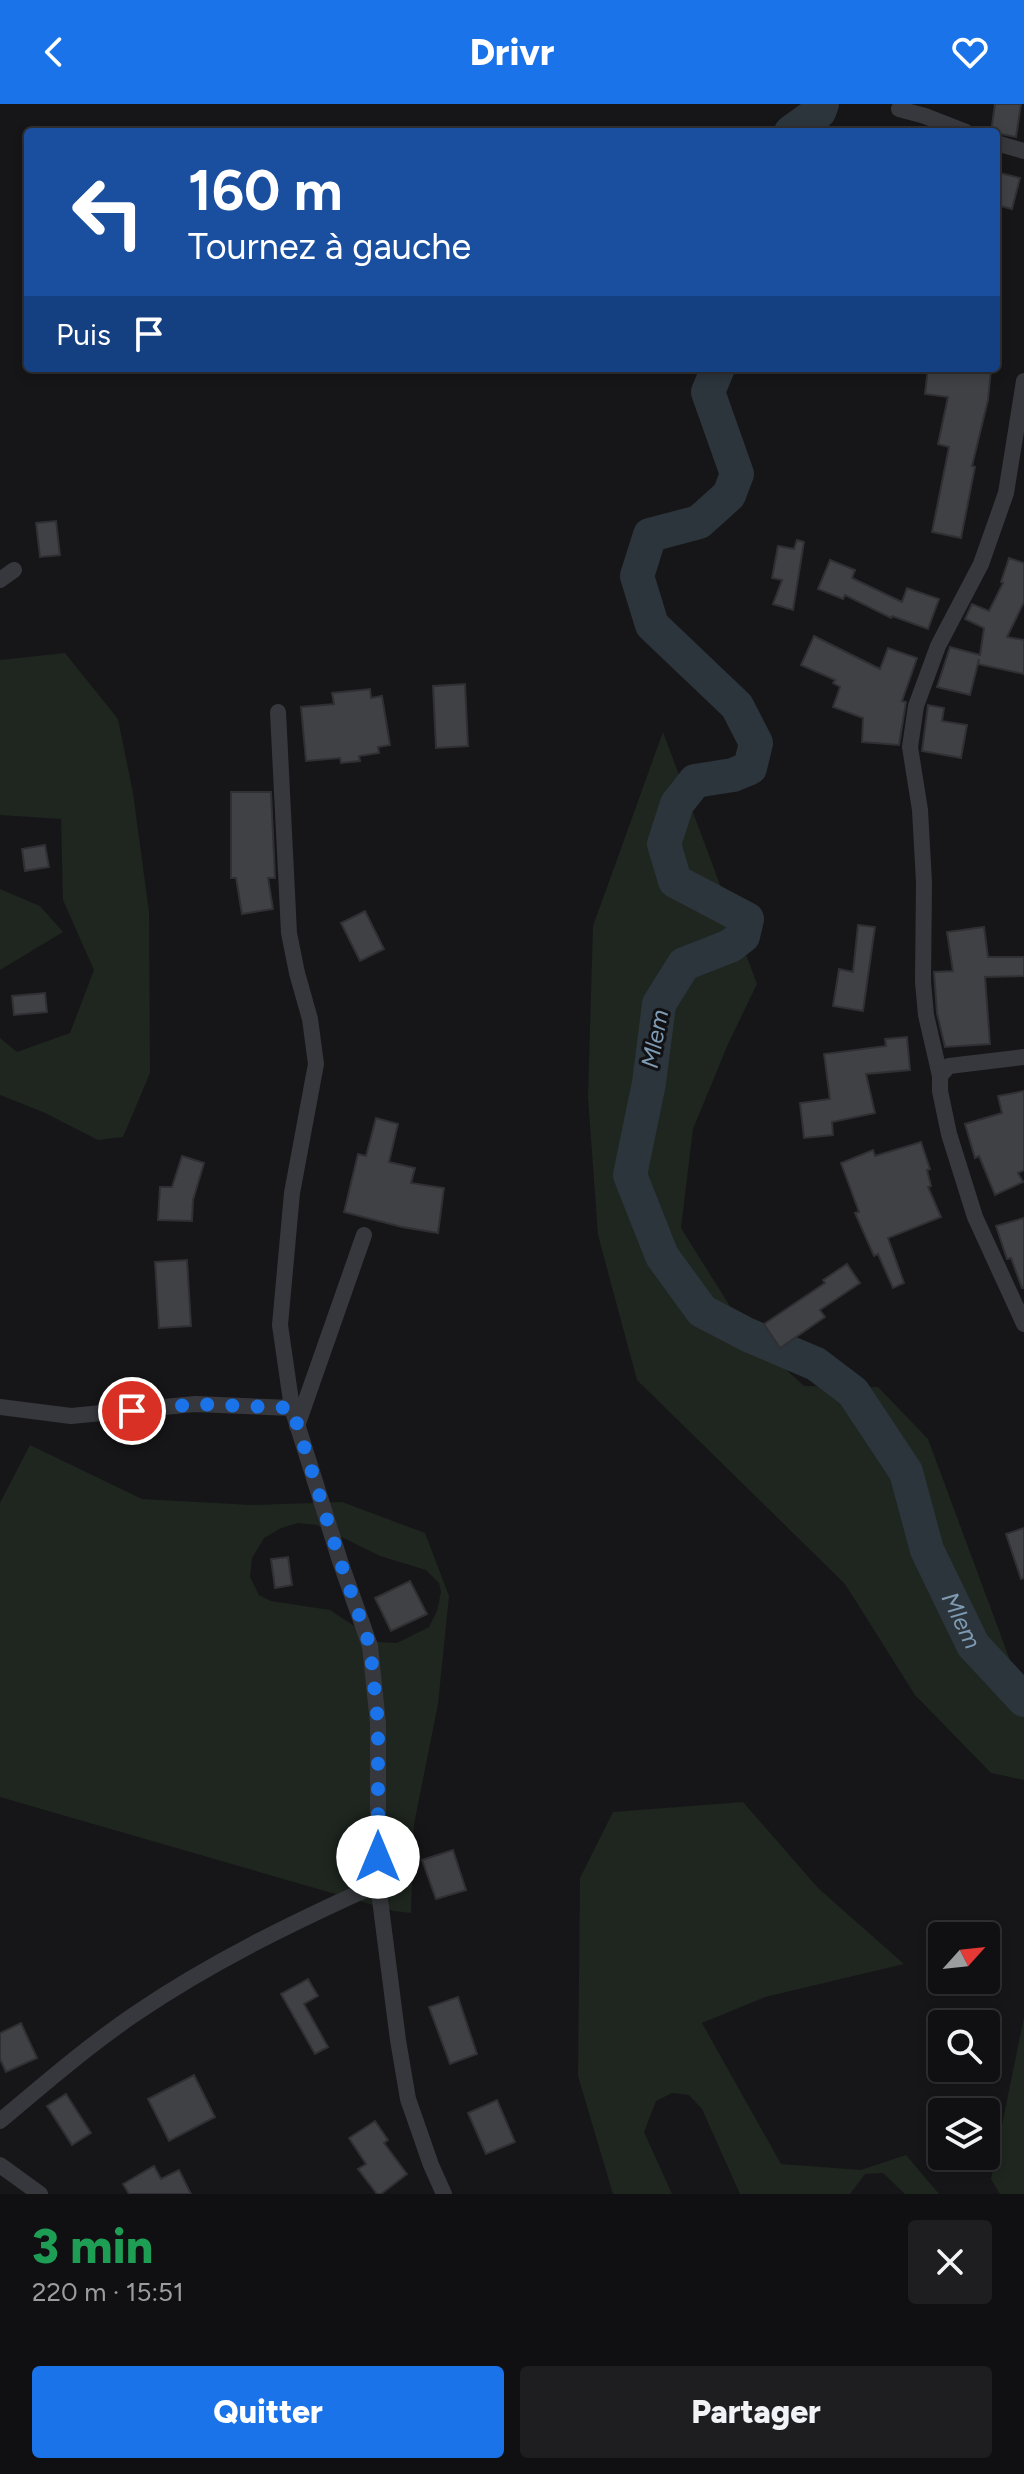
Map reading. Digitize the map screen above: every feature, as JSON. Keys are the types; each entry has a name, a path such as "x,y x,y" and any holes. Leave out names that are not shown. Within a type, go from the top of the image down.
{"street":[{"path":"899,109 956,128"},
{"path":"1000,144 1024,151"},
{"path":"1024,381 1006,493 981,564 938,646 916,706 910,747 920,810 924,882 923,982 940,1091 949,1134 975,1217 1024,1324"},
{"path":"0,580 14,570"},
{"path":"278,712 289,933 310,1019 316,1064 292,1193 280,1325 297,1426 370,1646 378,1723 378,1884 408,2099 444,2194"},
{"path":"940,1076 949,1066 1024,1057"},
{"path":"297,1426 364,1235"},
{"path":"0,1407 71,1416 195,1404 292,1408"},
{"path":"0,2121 81,2054 187,1981 280,1929 378,1884"},
{"path":"0,2165 40,2194"}],"shaded area":[{"path":"65,653 118,719 133,793 149,912 150,1073 123,1137 98,1140 43,1112 0,1095 0,1038 17,1052 70,1033 94,970 63,900 61,819 0,815 0,660"},
{"path":"663,732 757,984 693,1129 681,1228 748,1335 804,1386 878,1387 928,1439 1024,1698 1024,1780 991,1773 915,1695 845,1584 637,1380 598,1235 588,1097 593,926"},
{"path":"0,889 40,906 63,932 0,970"},
{"path":"30,1445 142,1499 251,1505 342,1502 425,1533 449,1596 438,1704 414,1824 411,1913 394,1911 0,1797 0,1503","holes":["298,1523 317,1525 380,1556 426,1570 439,1583 441,1592 429,1627 397,1643 378,1642 330,1610 271,1601 259,1595 250,1577 252,1558 264,1538"]},
{"path":"743,1802 818,1888 904,1964 765,1997 702,2023 781,2164 861,2170 906,2155 939,2194 905,2194 883,2173 865,2174 850,2194 740,2194 702,2109 689,2095 672,2093 656,2101 644,2132 672,2194 613,2194 578,2076 580,1878 613,1812"},
{"path":"1024,2017 1024,2194 1000,2194 991,2179 993,2170 1000,2170 1000,2135"}],"building":[{"path":"995,104 1021,104 1016,137 1000,134 1000,128 992,128"},
{"path":"1000,173 1020,178 1012,209 1000,206"},
{"path":"928,372 991,372 961,538 932,532 949,447 938,444 948,397 925,394"},
{"path":"56,521 60,555 40,557 36,523"},
{"path":"797,540 804,542 793,610 773,604 782,580 772,578 778,546 794,549"},
{"path":"1009,558 1024,563 1024,602 1007,637 1024,640 1024,674 978,664 979,659 970,695 937,687 950,647 980,655 984,628 965,619 972,604 989,611 1003,583"},
{"path":"830,560 855,570 852,578 902,602 907,588 939,599 928,629 891,618 845,595 843,599 818,589"},
{"path":"814,636 880,669 888,648 917,658 902,701 906,702 899,745 862,742 863,718 833,707 840,687 833,683 835,680 801,665"},
{"path":"465,684 468,746 436,748 433,686"},
{"path":"370,689 371,698 382,696 390,745 378,747 379,753 359,756 360,761 341,763 340,758 306,761 301,707 334,704 332,693"},
{"path":"928,705 944,708 942,721 967,725 961,758 922,751"},
{"path":"231,792 271,792 275,878 268,878 273,909 242,914 236,878 231,878"},
{"path":"45,845 49,867 25,871 22,849"},
{"path":"365,911 384,949 360,961 341,923"},
{"path":"858,925 875,927 863,1011 833,1006 839,969 853,972"},
{"path":"984,927 988,957 1024,957 1024,976 985,977 990,1044 945,1047 937,1013 934,972 953,971 947,932"},
{"path":"45,993 47,1012 14,1015 12,996"},
{"path":"907,1037 910,1070 866,1074 875,1113 832,1122 833,1135 804,1138 800,1103 830,1099 824,1054 886,1046 885,1039"},
{"path":"1024,1091 1024,1170 1018,1173 1023,1182 995,1195 979,1156 975,1158 965,1124 1002,1113 998,1096"},
{"path":"376,1118 398,1124 389,1162 415,1168 411,1183 444,1188 438,1233 344,1212 358,1154 366,1156"},
{"path":"921,1142 930,1169 927,1170 931,1186 928,1187 941,1217 888,1238 904,1283 893,1288 878,1254 874,1256 855,1213 859,1212 841,1163 873,1150 875,1156"},
{"path":"182,1156 204,1163 193,1200 192,1221 158,1220 160,1187 172,1187"},
{"path":"1024,1218 1022,1288 1011,1258 1007,1259 996,1226"},
{"path":"187,1260 191,1326 159,1328 155,1262"},
{"path":"847,1264 860,1283 820,1310 825,1317 780,1348 764,1324 825,1283 823,1280"},
{"path":"1024,1528 1024,1578 1021,1579 1006,1534"},
{"path":"288,1557 292,1585 275,1588 271,1559"},
{"path":"410,1581 427,1614 391,1631 375,1598"},
{"path":"453,1850 466,1890 436,1899 422,1860"},
{"path":"308,1979 318,1996 304,2004 328,2047 315,2054 281,1994"},
{"path":"458,1997 477,2054 450,2064 429,2007"},
{"path":"21,2023 37,2058 6,2072 0,2059 0,2033"},
{"path":"194,2075 215,2117 169,2141 148,2099"},
{"path":"66,2094 91,2133 72,2145 47,2106"},
{"path":"497,2100 515,2142 486,2154 468,2113"},
{"path":"375,2121 388,2140 384,2143 407,2174 381,2194 377,2194 358,2169 366,2164 349,2138"},
{"path":"154,2166 161,2179 179,2170 191,2194 129,2194 123,2184"}],"waterway":[{"name":"Mlem","path":"797,128 819,112 822,104"},
{"name":"Mlem","path":"716,372 708,392 737,474 729,495 699,522 650,535 637,576 652,625 737,706 756,743 750,768 733,775 695,781 677,804 664,844 675,881 747,919 743,936 730,946 684,964 659,1004 649,1083 630,1175 662,1256 702,1311 816,1364 853,1392 906,1472 927,1550 973,1645 1024,1700"}],"route":[{"path":"132,1411 195,1404 292,1408 370,1646 378,1723 378,1857"}]}
